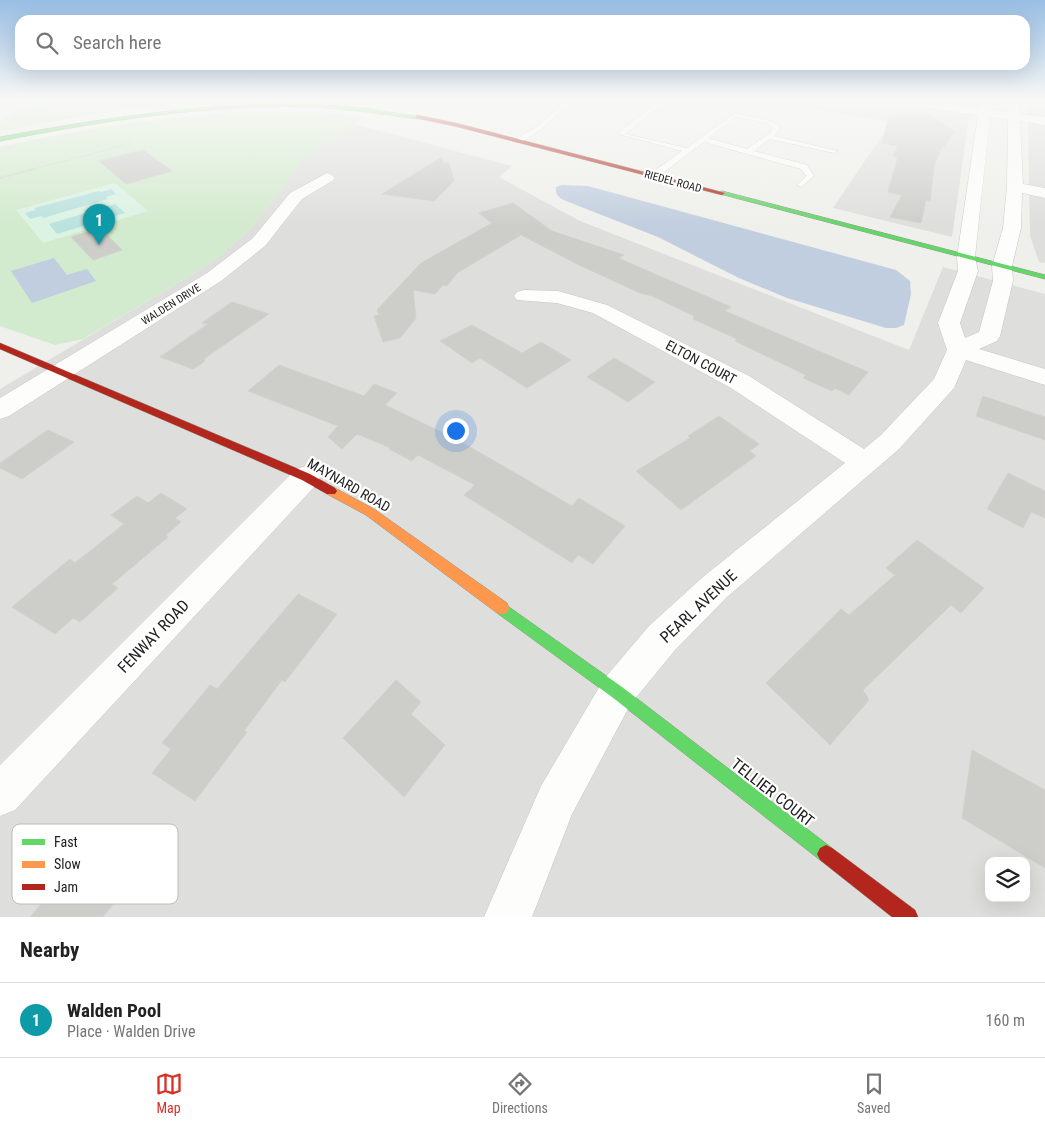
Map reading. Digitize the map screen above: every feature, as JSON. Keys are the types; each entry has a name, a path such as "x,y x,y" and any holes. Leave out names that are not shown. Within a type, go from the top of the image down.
{"street":[{"name":"RIEDEL ROAD","path":"520,142 1045,277"},
{"path":"958,350 949,323 968,271 966,257 980,142"},
{"path":"958,350 989,336 1003,281 1002,266 1012,228 1015,187 1014,142"},
{"name":"WALDEN DRIVE","path":"0,410 221,272 259,242 296,196 327,178"},
{"path":"1015,187 1045,193"},
{"name":"ELTON COURT","path":"524,296 558,297 600,309 740,382 865,463"},
{"name":"MAYNARD ROAD","path":"0,346 306,477 370,512 617,692"},
{"path":"958,350 1045,376"},
{"name":"PEARL AVENUE","path":"508,917 556,801 617,692 662,638 715,587 890,442 945,382 958,350"},
{"name":"FENWAY ROAD","path":"0,795 306,477"},
{"name":"TELLIER COURT","path":"617,692 908,917"}],"lane":[{"path":"652,142 688,150"},
{"path":"653,176 698,142"},
{"path":"713,142 804,168 810,176 801,185"},
{"path":"749,151 763,142"},
{"path":"792,142 834,151"}],"path":[{"path":"0,178 114,148 128,142"}],"shaded area":[{"path":"329,142 421,142 512,166 499,177 580,221 909,350 943,267 1045,294 1045,917 0,917 0,389 195,273 222,254 252,227 303,160"},
{"path":"878,142 965,142 952,237 833,208"},
{"path":"1028,142 1045,142 1045,263 1039,262 1030,236"},
{"path":"562,185 588,186 896,270 910,281 911,294 904,325 896,328 886,328 787,298 739,278 658,237 564,200 556,192 556,187"},
{"path":"111,189 116,194 106,197 108,199 43,218 41,216 30,219 25,213 36,210 34,208"},
{"path":"115,204 125,213 57,234 49,224"},
{"path":"54,258 67,275 87,269 96,281 32,303 11,271"}],"green space":[{"path":"25,142 329,142 303,160 252,227 222,254 195,273 83,339 55,345 0,326 0,147"},
{"path":"115,183 148,211 43,243 16,210"}],"building":[{"path":"947,142 944,147 942,146 934,166 930,201 926,200 921,223 890,217 902,195 888,192 898,157 893,156 898,146 882,143"},
{"path":"143,150 172,171 126,184 99,161"},
{"path":"442,157 443,163 449,163 454,181 434,201 382,194"},
{"path":"513,203 552,231 624,255 618,258 731,307 725,311 868,372 849,395 835,388 832,391 803,378 806,375 735,341 737,339 693,319 694,316 579,265 521,235 457,273 447,286 443,285 435,294 413,290 416,318 400,338 383,342 374,316 379,315 377,310 421,263 492,223 479,213"},
{"path":"100,228 122,250 93,260 71,237"},
{"path":"232,302 269,314 205,358 204,362 193,369 160,357 208,324 202,323"},
{"path":"472,325 522,353 541,342 571,360 527,388 480,358 472,363 440,341"},
{"path":"614,358 655,382 628,402 587,377"},
{"path":"279,365 364,396 374,384 397,393 385,405 458,440 572,506 579,498 625,526 593,564 578,555 572,563 464,495 475,485 418,455 412,461 389,449 391,448 357,434 342,449 328,437 338,426 248,391"},
{"path":"983,396 1045,417 1045,440 976,416"},
{"path":"719,416 759,444 750,451 756,456 681,510 636,471 690,438 688,436"},
{"path":"48,430 74,442 22,479 0,468 0,463"},
{"path":"1008,473 1045,491 1045,518 1031,512 1023,528 987,509"},
{"path":"161,493 187,509 175,518 181,522 166,535 168,537 112,584 118,588 80,622 73,618 55,634 12,607 70,559 75,563 124,524 111,515 137,496 148,503"},
{"path":"917,540 984,588 961,613 951,605 863,690 869,700 830,745 766,683 841,609 849,615 895,575 886,568"},
{"path":"298,594 337,614 285,682 282,680 244,731 247,732 195,801 152,773 171,749 162,743 210,685 217,689"},
{"path":"396,680 421,702 411,714 445,745 404,797 343,738"},
{"path":"972,750 1045,790 1045,868 1030,859 1030,857 1027,857 962,818"},
{"path":"41,904 113,904 103,917 30,917"}],"traffic: fast":[{"path":"722,193 1045,277"},
{"path":"502,608 617,692 826,854"}],"traffic: slow":[{"path":"331,491 370,512 502,608"}],"traffic: jam":[{"path":"523,142 722,193"},
{"path":"0,346 306,477 331,491"},
{"path":"826,854 908,917"}],"place":[{"name":"Walden Pool","path":"99,245"}]}
